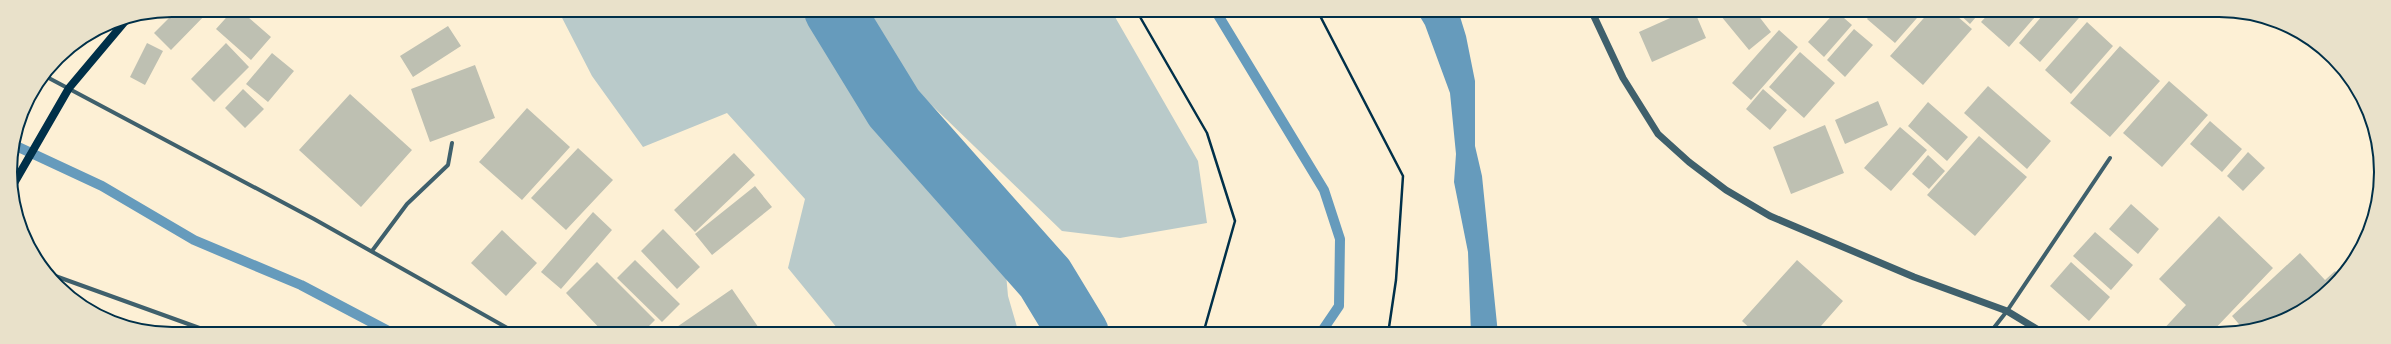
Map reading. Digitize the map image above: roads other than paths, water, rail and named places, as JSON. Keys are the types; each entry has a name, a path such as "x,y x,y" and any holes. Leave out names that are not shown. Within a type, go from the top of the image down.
{"main road":[{"path":"17,178 69,88 122,25"}],"street":[{"path":"1594,17 1623,78 1658,134 1689,162 1726,190 1770,216 1914,276 2007,311 2034,327"},
{"path":"49,78 372,251 506,327"},
{"path":"372,251 407,204 448,165 452,143"},
{"path":"1994,327 2007,311 2110,158"},
{"path":"57,277 197,327"}],"water":[{"path":"1420,17 1460,17 1466,36 1475,81 1475,146 1482,176 1497,327 1471,327 1468,252 1454,182 1456,154 1450,93 1425,25"}],"waterway":[{"path":"838,17 894,108 1045,278 1075,327"},
{"path":"1219,17 1324,190 1340,239 1339,306 1325,327"},
{"path":"19,147 102,186 194,240 301,285 381,327"}]}
